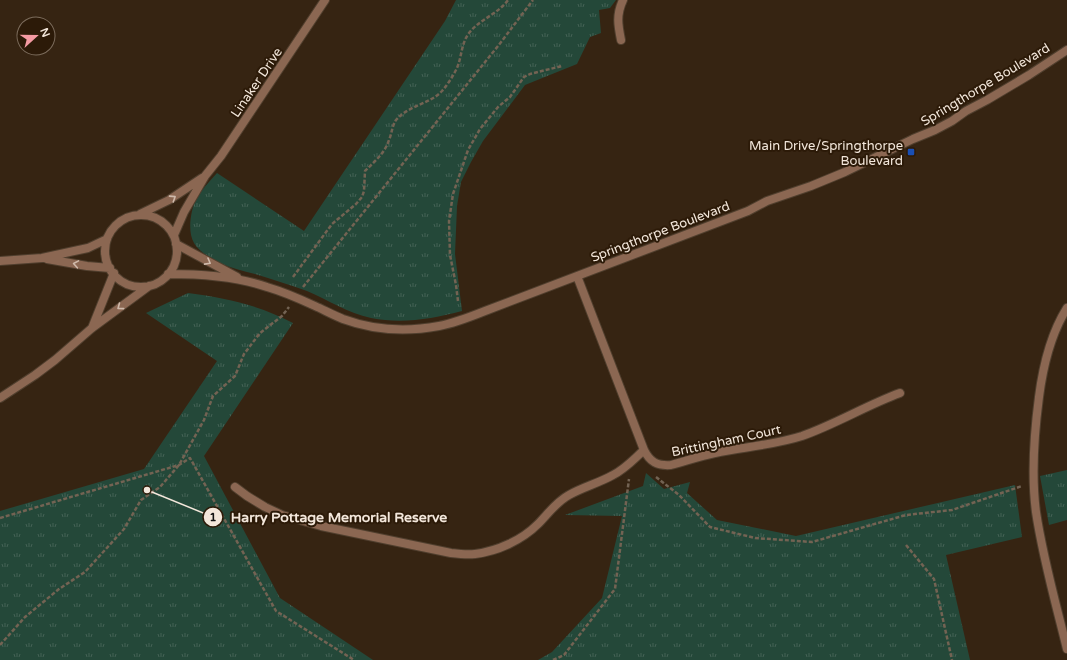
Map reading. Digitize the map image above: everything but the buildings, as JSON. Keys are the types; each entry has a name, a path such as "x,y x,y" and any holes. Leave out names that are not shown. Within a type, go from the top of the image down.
{"street":[{"name":"Linaker Drive","path":"174,235 184,212 205,176 221,156 326,0"},
{"path":"621,40 617,22 618,13 623,0"},
{"name":"Springthorpe Boulevard","path":"168,274 203,275 240,280 266,286 296,297 342,319 361,324 400,330 440,326 460,320 748,211 878,157 952,121 966,111 1029,75 1067,50"},
{"name":"Linaker Drive","path":"138,215 169,200 205,176"},
{"path":"0,398 35,375 92,328 149,286 159,282 168,274 174,265 177,255 174,235 159,219 149,215 128,217 119,222 107,239 106,259 112,271 121,280 139,286 149,286"},
{"path":"0,260 42,258 88,248 107,239"},
{"name":"Springthorpe Boulevard","path":"176,244 240,280"},
{"path":"42,258 112,271"},
{"path":"92,328 112,271"},
{"name":"Brittingham Court","path":"577,276 644,450 652,461 658,464 664,465 680,462 714,453 780,442 802,436 821,429 900,392"},
{"path":"1067,308 1055,330 1048,352 1036,418 1034,450 1036,511 1067,649"},
{"path":"235,487 253,500 282,515 321,526 451,553 475,554 490,551 515,541 527,534 538,525 554,506 569,495 615,474 644,450"}],"path":[{"path":"293,277 332,224 362,197 364,191 365,171 381,155 389,140 391,130 396,121 416,105 435,97 441,92 447,85 457,67 462,46 469,33 486,18 498,11 508,0"},
{"path":"0,645 25,617 59,588 85,572 124,529 141,500 160,487 179,465 204,420 213,396 235,376 244,354 260,333 282,316 306,283 493,52 533,0"},
{"path":"458,301 450,255 449,221 453,194 468,150 480,130 498,107 510,97 524,77 530,74 562,66"},
{"path":"0,518 179,465 190,458 276,611 354,660"},
{"path":"553,660 564,654 615,589 631,462"},
{"path":"652,474 678,495 710,527 755,538 812,542 906,515 952,510 1034,482"},
{"path":"906,545 934,579 952,660"}],"green space":[{"path":"456,0 616,0 610,8 599,10 601,33 590,37 577,64 525,85 483,141 461,182 457,206 455,254 462,311 406,321 371,318 346,310 307,291 224,265 209,257 199,249 192,238 190,221 198,195 217,173 304,231 445,21"},
{"path":"188,293 242,303 268,311 293,323 204,456 280,598 373,660 0,660 0,511 144,469 217,361 146,313"},
{"path":"1067,470 1067,520 1049,525 1040,476"},
{"path":"646,473 664,489 690,482 687,493 717,520 796,536 1015,485 1022,537 946,555 970,660 538,660 552,652 602,598 622,516 565,515 643,486"}],"place":[{"name":"Main Drive/Springthorpe Boulevard","path":"911,152"},
{"name":"Harry Pottage Memorial Reserve","path":"147,490"}]}
